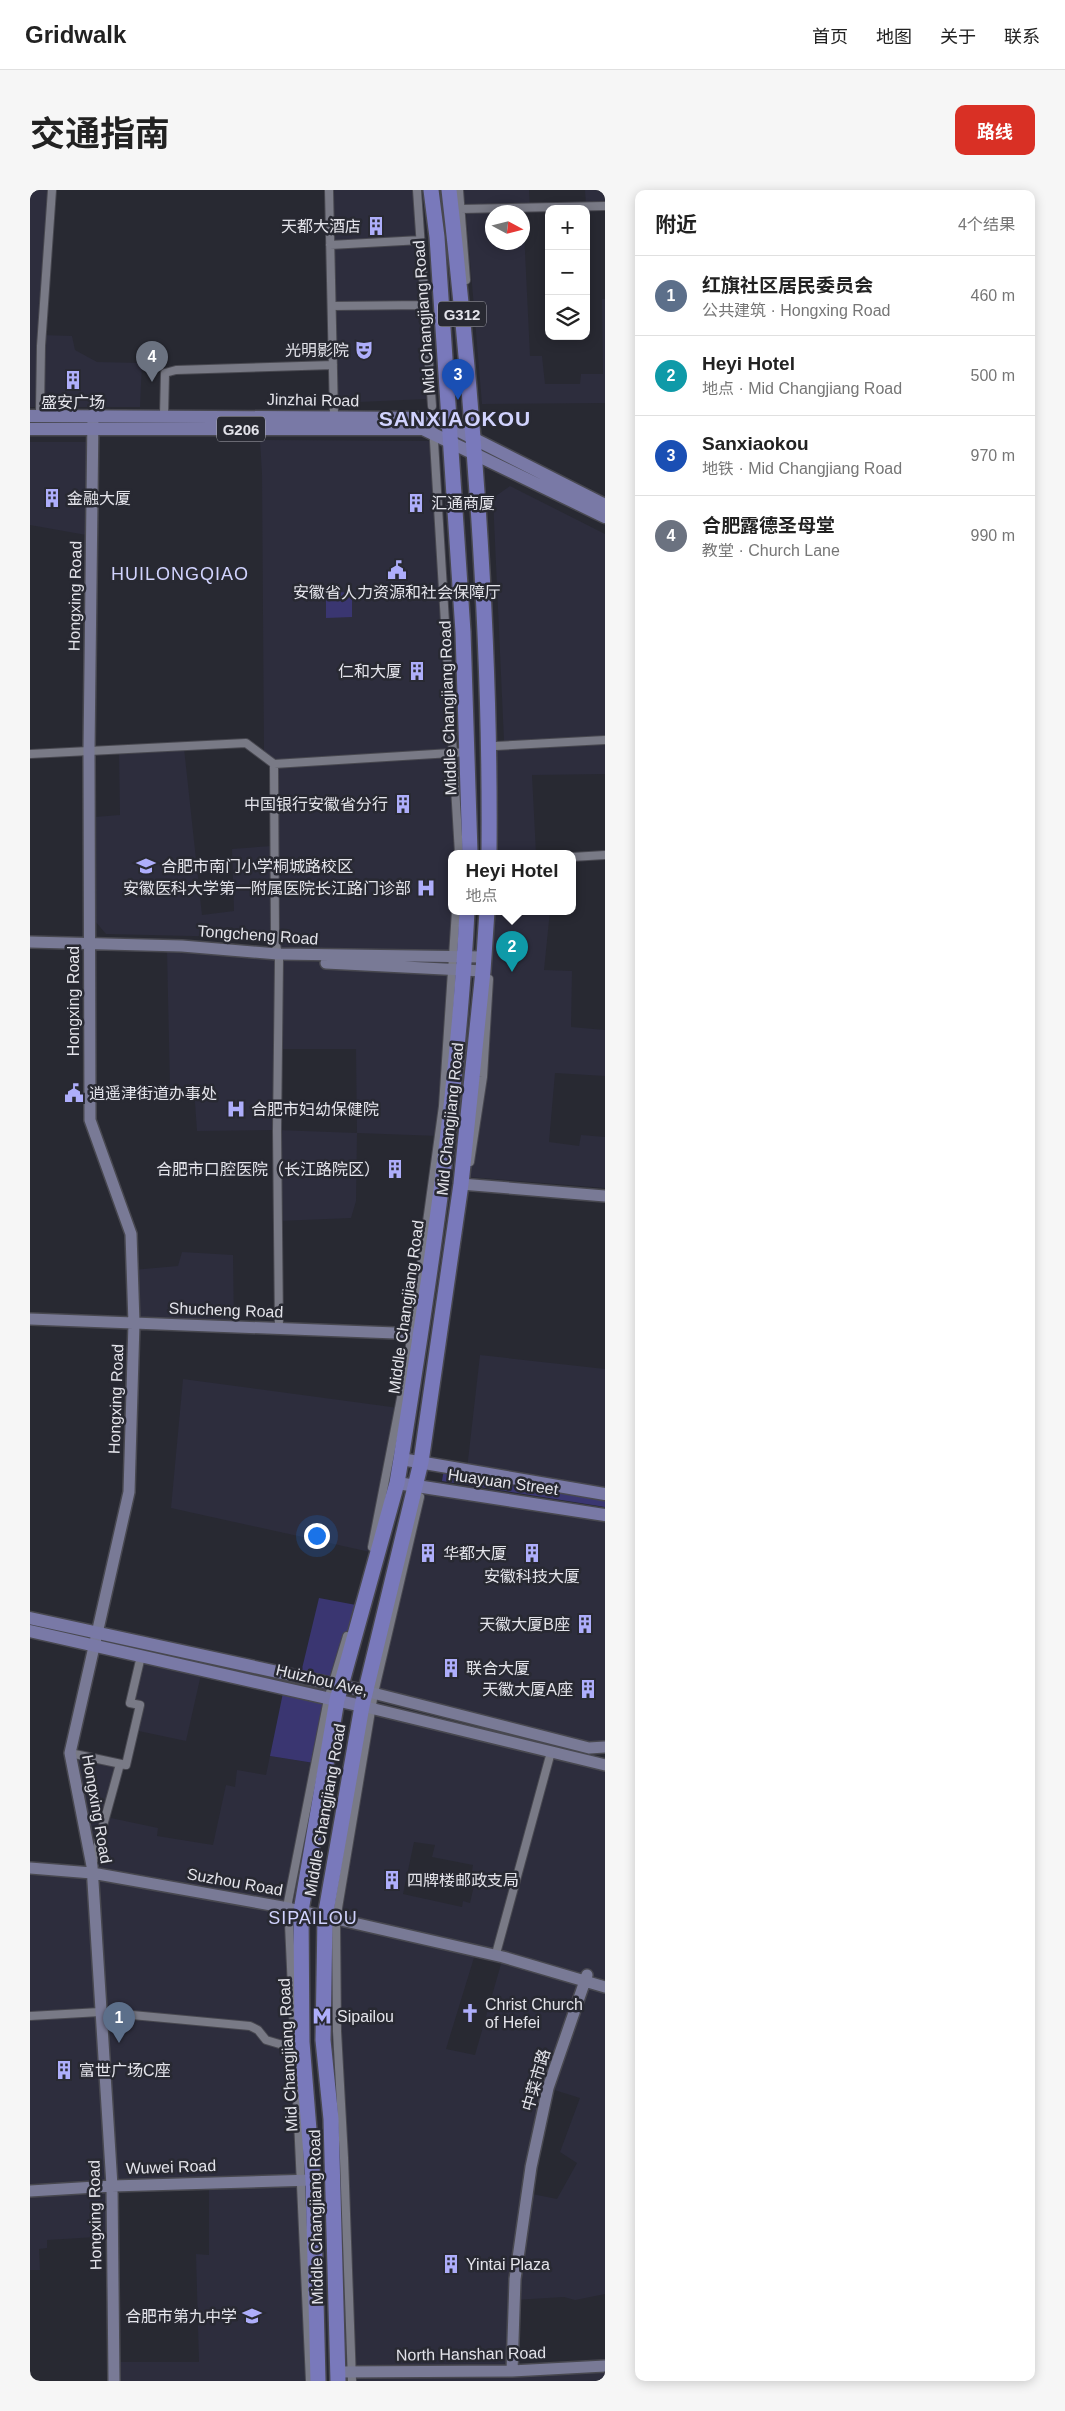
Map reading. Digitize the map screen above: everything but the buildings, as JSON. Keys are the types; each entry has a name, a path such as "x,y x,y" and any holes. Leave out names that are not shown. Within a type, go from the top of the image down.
{"highway":[{"name":"Mid Changjiang Road","path":"431,190 437,237 450,434"},
{"name":"G312","path":"449,190 476,449"},
{"name":"Middle Changjiang Road","path":"450,434 463,641 460,752 470,850"},
{"path":"476,449 484,632 489,850"},
{"name":"Middle Changjiang Road","path":"335,1692 397,1483 416,1334 448,1137 458,964 466,915"},
{"path":"483,964 486,915"},
{"name":"Mid Changjiang Road","path":"424,1463 464,1180 483,964"},
{"name":"Middle Changjiang Road","path":"345,2376 331,2120 323,2040 331,1915 368,1700 424,1463"},
{"name":"Mid Changjiang Road","path":"318,2381 306,2179 302,2042 295,1907 335,1692"}],"main road":[{"name":"Jinzhai Road","path":"35,413 430,418 450,434 476,449 605,517"},
{"name":"Jinzhai Road","path":"30,429 434,429 450,434"},
{"name":"Jinzhai Road","path":"476,449 605,505"},
{"name":"Huayuan Street","path":"401,1459 605,1494"},
{"name":"Huayuan Street","path":"397,1483 605,1515"},
{"name":"Huizhou Ave,","path":"30,1618 96,1639 141,1656 335,1692"},
{"name":"Huizhou Ave,","path":"30,1631 96,1639 368,1700"}],"street":[{"path":"35,413 52,190"},
{"path":"329,190 334,416"},
{"path":"417,190 432,406"},
{"path":"459,190 494,683 496,850"},
{"path":"460,209 605,206"},
{"path":"330,245 421,240"},
{"path":"332,306 425,305"},
{"path":"164,415 166,373 176,370 333,365"},
{"name":"Hongxing Road","path":"93,415 88,750 90,1120 131,1234 134,1323 129,1492 70,1753 92,1870 112,2186 114,2381"},
{"path":"434,429 460,752 459,850"},
{"path":"495,746 605,740"},
{"path":"30,754 246,743 274,764 460,752"},
{"path":"274,764 276,939 279,957 277,1094 279,1329"},
{"path":"576,857 605,855"},
{"path":"456,915 458,964"},
{"path":"464,1180 483,1077 494,915"},
{"name":"Tongcheng Road","path":"30,942 279,957 483,964"},
{"name":"Tongcheng Road","path":"30,948 89,946"},
{"path":"464,1180 605,1188"},
{"path":"464,1180 605,1196"},
{"name":"Shucheng Road","path":"30,1319 416,1334"},
{"path":"335,1692 374,1541 416,1334"},
{"path":"70,1753 126,1765 140,1705 130,1704 141,1656"},
{"name":"Huizhou Ave,","path":"368,1700 589,1748 605,1747"},
{"name":"Huizhou Ave,","path":"368,1700 605,1765"},
{"path":"497,1950 552,1752"},
{"path":"92,1870 120,1764"},
{"name":"Suzhou Road","path":"30,1862 92,1870 295,1907 497,1950 586,1978 605,1987"},
{"name":"Suzhou Road","path":"30,1868 92,1870"},
{"path":"295,1907 293,2048 306,2179 310,2381"},
{"name":"Suzhou Road","path":"331,1915 586,1978 605,1980"},
{"name":"中菜市路","path":"512,2371 514,2278 531,2167 548,2088 586,1978"},
{"path":"30,2016 100,2012 250,2026 258,2030 266,2040 293,2048"},
{"name":"Wuwei Road","path":"30,2191 306,2179"},
{"name":"North Hanshan Road","path":"345,2376 605,2366"}],"shaded area":[{"path":"30,190 52,190 42,335 72,336 75,350 97,362 142,363 140,407 30,407"},
{"path":"329,190 417,190 425,305 426,399 336,403"},
{"path":"459,190 529,190 530,205 485,205 485,209 460,209"},
{"path":"585,190 605,190 605,206 586,205"},
{"path":"485,211 485,250 525,250 530,356 542,356 545,384 580,384 581,374 603,374 602,299 605,299 605,403 482,404 466,212"},
{"path":"260,440 430,441 448,750 459,850 448,850 448,915 456,915 452,958 278,954 274,764 264,754 262,474"},
{"path":"30,442 89,442 92,536 30,525"},
{"path":"510,486 605,534 605,736 504,741 493,498"},
{"path":"352,592 352,617 326,618 326,593"},
{"path":"605,740 605,774 532,775 536,850 496,850 495,746"},
{"name":"合肥市南门小学桐城路校区","path":"184,748 202,915 234,911 232,849 272,846 274,938 106,934 95,921 95,817 120,815 119,752"},
{"path":"493,915 550,915 544,970 572,971 571,1027 605,1030 605,1076 555,1073 549,1142 579,1146 581,1135 605,1137 605,1188 468,1177"},
{"path":"167,951 279,960 451,969 439,1136 357,1133 356,1049 277,1049 277,1130 197,1131 194,1088 170,1087"},
{"path":"277,1130 357,1133 356,1201 351,1218 278,1221"},
{"path":"182,1252 233,1255 234,1327 134,1323 132,1270 178,1266"},
{"path":"480,1355 605,1369 605,1494 467,1469"},
{"path":"183,1379 399,1408 370,1552 171,1508"},
{"path":"444,1469 605,1496 605,1507 442,1481"},
{"path":"421,1487 605,1515 605,1747 374,1693"},
{"path":"319,1598 356,1605 333,1684 300,1677"},
{"path":"141,1656 202,1670 186,1741 134,1730 140,1706 130,1703"},
{"path":"284,1688 328,1699 314,1763 270,1756"},
{"path":"371,1708 605,1765 605,1980 497,1950 337,1913","holes":["414,1842 435,1845 432,1857 473,1865 472,1871 477,1872 470,1903 463,1901 462,1907 403,1894"]},
{"path":"70,1753 120,1764 106,1817 158,1828 157,1836 213,1845 226,1785 235,1787 237,1770 266,1775 270,1756 314,1763 288,1902 92,1866"},
{"path":"30,1868 288,1908 310,2381 114,2381 114,2362 199,2362 196,2254 209,2255 209,2182 113,2186 113,2236 47,2240 47,2248 39,2249 40,2270 30,2270"},
{"path":"336,1920 476,1951 446,2049 475,2055 503,1957 605,1987 605,2294 575,2300 564,2297 514,2300 512,2371 605,2366 605,2381 352,2381","holes":["548,2088 580,2098 560,2152 577,2163 557,2199 527,2193"]}],"place":[{"name":"天都大酒店","path":"376,226"},
{"name":"光明影院","path":"364,350"},
{"name":"盛安广场","path":"73,380"},
{"name":"合肥露德圣母堂","path":"152,382"},
{"name":"Sanxiaokou","path":"458,400"},
{"name":"金融大厦","path":"52,498"},
{"name":"汇通商厦","path":"416,503"},
{"name":"安徽省人力资源和社会保障厅","path":"397,570"},
{"name":"仁和大厦","path":"417,671"},
{"name":"中国银行安徽省分行","path":"403,804"},
{"name":"合肥市南门小学桐城路校区","path":"146,866"},
{"name":"安徽医科大学第一附属医院长江路门诊部","path":"426,888"},
{"name":"Heyi Hotel","path":"512,972"},
{"name":"逍遥津街道办事处","path":"74,1093"},
{"name":"合肥市妇幼保健院","path":"236,1109"},
{"name":"合肥市口腔医院（长江路院区）","path":"395,1169"},
{"name":"华都大厦","path":"428,1553"},
{"name":"安徽科技大厦","path":"532,1553"},
{"name":"天徽大厦B座","path":"585,1624"},
{"name":"联合大厦","path":"451,1668"},
{"name":"天徽大厦A座","path":"588,1689"},
{"name":"四牌楼邮政支局","path":"392,1880"},
{"name":"Christ Church of Hefei","path":"470,2013"},
{"name":"Sipailou","path":"322,2016"},
{"name":"红旗社区居民委员会","path":"119,2043"},
{"name":"富世广场C座","path":"64,2070"},
{"name":"Yintai Plaza","path":"451,2264"},
{"name":"合肥市第九中学","path":"252,2316"}],"district":[{"name":"SANXIAOKOU","path":"455,418"},
{"name":"HUILONGQIAO","path":"180,574"},
{"name":"SIPAILOU","path":"313,1918"}]}
